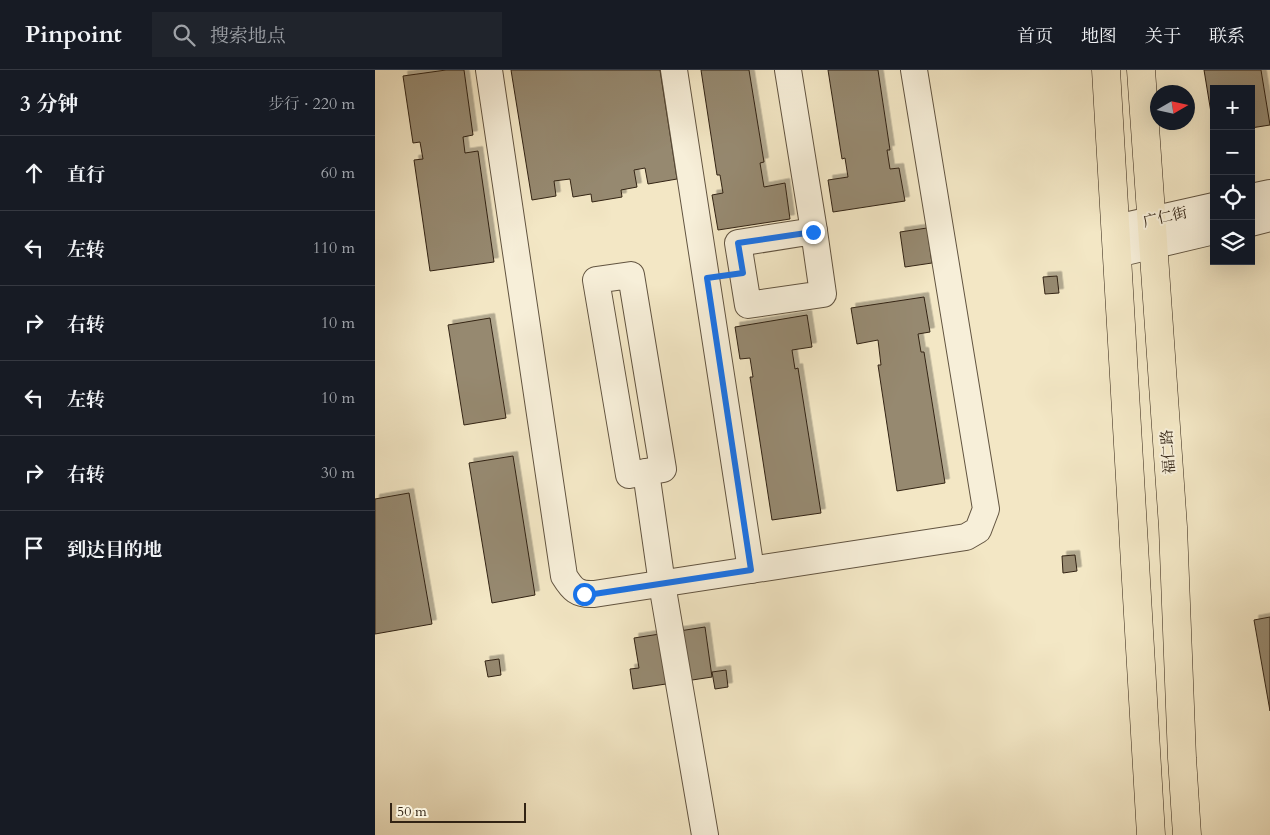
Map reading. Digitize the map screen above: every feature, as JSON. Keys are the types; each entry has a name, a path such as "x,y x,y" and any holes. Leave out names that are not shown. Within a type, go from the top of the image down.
{"main road":[{"path":"1106,70 1151,835"},
{"name":"福仁路","path":"1141,70 1173,527 1187,835"}],"street":[{"path":"489,70 564,576 571,588 584,594 662,584 966,537 978,530 986,509 913,70"},
{"path":"674,70 751,570"},
{"path":"788,70 823,294 747,305 738,243 813,232"},
{"path":"1255,196 1270,193"},
{"name":"广仁街","path":"1153,233 1210,208"},
{"path":"1255,221 1270,218"},
{"name":"广仁街","path":"1116,241 1153,233 1210,231"},
{"path":"707,278 743,273"},
{"path":"631,275 663,469 646,472 629,475 596,280 631,275"},
{"path":"646,472 662,584 705,835"}],"building":[{"path":"446,70 464,70 473,135 463,137 465,153 478,151 494,262 430,271 414,160 423,159 420,142 413,143 403,76"},
{"path":"511,70 660,70 677,179 648,184 645,168 634,170 637,187 621,190 622,197 592,202 591,194 573,197 570,179 554,181 556,196 532,200"},
{"path":"701,70 749,70 764,162 760,163 764,187 785,183 790,219 718,230 712,195 723,193 720,175 717,175"},
{"path":"828,70 878,70 890,150 887,150 890,169 899,168 905,201 833,212 828,180 848,177 845,158 842,159"},
{"path":"1204,70 1261,70 1270,125 1255,127 1255,85 1210,85 1210,107"},
{"path":"927,228 932,263 905,267 900,232"},
{"path":"1057,276 1059,293 1045,294 1043,277"},
{"path":"924,297 930,332 918,334 921,352 924,352 945,483 897,491 878,365 881,365 878,340 857,344 851,308"},
{"path":"807,315 812,347 792,350 795,369 798,368 821,513 772,520 750,377 753,377 750,358 740,359 735,327"},
{"path":"490,318 506,418 464,425 448,325"},
{"path":"513,456 535,595 492,603 469,463"},
{"path":"409,493 432,624 375,634 375,499"},
{"path":"1075,555 1077,571 1063,573 1062,556"},
{"path":"1270,617 1270,711 1254,620"},
{"path":"705,627 712,677 633,689 630,669 639,668 634,638"},
{"path":"499,659 501,675 488,677 485,661"},
{"path":"726,670 728,687 715,689 712,672"}],"route":[{"path":"584,594 751,570 707,278 743,273 738,243 813,232"}]}
